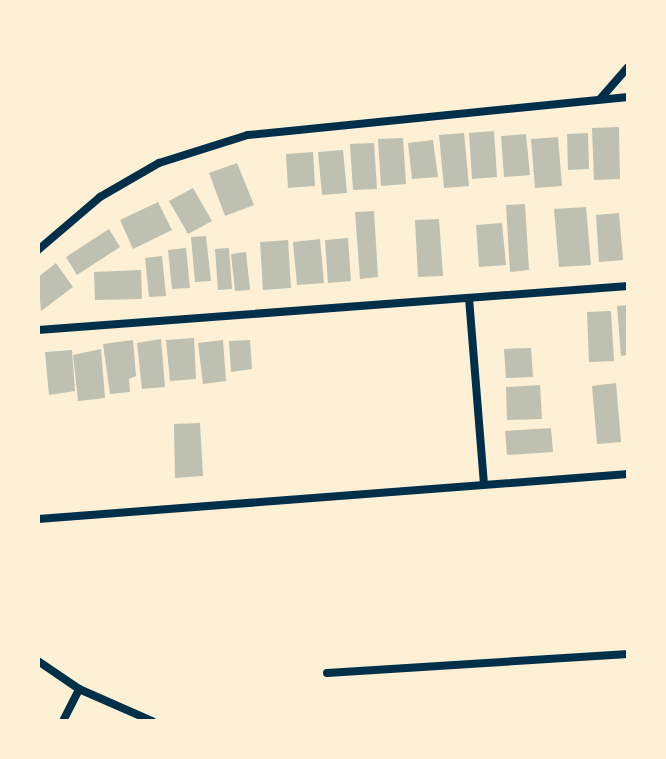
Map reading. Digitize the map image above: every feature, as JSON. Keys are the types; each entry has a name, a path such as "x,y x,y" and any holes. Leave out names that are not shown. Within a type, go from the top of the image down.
{"street":[{"path":"601,98 628,67"},
{"path":"38,250 100,197 159,163 248,135 628,97"},
{"path":"38,330 628,286"},
{"path":"469,298 484,484"},
{"path":"38,519 628,474"},
{"path":"327,673 628,654"},
{"path":"38,661 79,689 152,721"},
{"path":"63,721 79,689"}],"building":[{"path":"619,127 620,179 594,180 592,128"},
{"path":"494,131 497,177 472,179 469,133"},
{"path":"464,133 469,186 444,188 439,135"},
{"path":"588,133 589,169 568,170 567,134"},
{"path":"526,134 530,175 504,177 501,136"},
{"path":"558,137 562,186 535,188 531,139"},
{"path":"403,138 406,184 381,186 378,139"},
{"path":"433,140 438,177 412,179 408,143"},
{"path":"374,143 377,189 353,190 350,144"},
{"path":"343,150 347,193 322,195 318,152"},
{"path":"313,152 315,186 288,188 286,154"},
{"path":"237,163 254,205 225,216 209,173"},
{"path":"193,188 212,221 188,234 169,201"},
{"path":"158,202 172,230 133,249 120,220"},
{"path":"525,204 529,270 510,272 506,205"},
{"path":"586,207 591,265 559,267 554,209"},
{"path":"374,211 378,277 360,279 355,212"},
{"path":"619,213 623,260 599,262 596,215"},
{"path":"439,219 443,276 418,277 415,220"},
{"path":"502,223 506,265 479,267 476,225"},
{"path":"109,229 120,247 77,275 66,257"},
{"path":"206,236 211,281 195,282 191,237"},
{"path":"348,238 351,281 328,283 325,240"},
{"path":"320,239 324,283 297,285 293,242"},
{"path":"288,240 291,288 263,290 260,242"},
{"path":"186,248 190,288 172,289 168,250"},
{"path":"229,248 232,289 218,290 215,249"},
{"path":"246,252 250,290 235,291 231,254"},
{"path":"162,256 166,296 149,297 145,258"},
{"path":"56,263 73,287 41,311 38,277"},
{"path":"141,270 142,299 95,300 94,272"},
{"path":"628,305 628,355 621,356 617,306"},
{"path":"611,311 614,361 589,362 587,312"},
{"path":"194,338 196,379 170,381 166,340"},
{"path":"161,339 165,387 142,389 137,343"},
{"path":"133,340 136,376 129,379 130,392 110,394 103,344"},
{"path":"223,340 226,381 203,384 198,343"},
{"path":"250,340 252,369 231,372 229,341"},
{"path":"531,348 533,377 506,378 504,349"},
{"path":"101,349 105,398 78,401 73,355"},
{"path":"72,350 75,391 49,395 45,352"},
{"path":"616,383 621,442 597,444 592,386"},
{"path":"540,385 542,419 507,420 506,387"},
{"path":"200,423 203,476 175,478 174,424"},
{"path":"551,428 553,452 507,455 505,431"}]}
